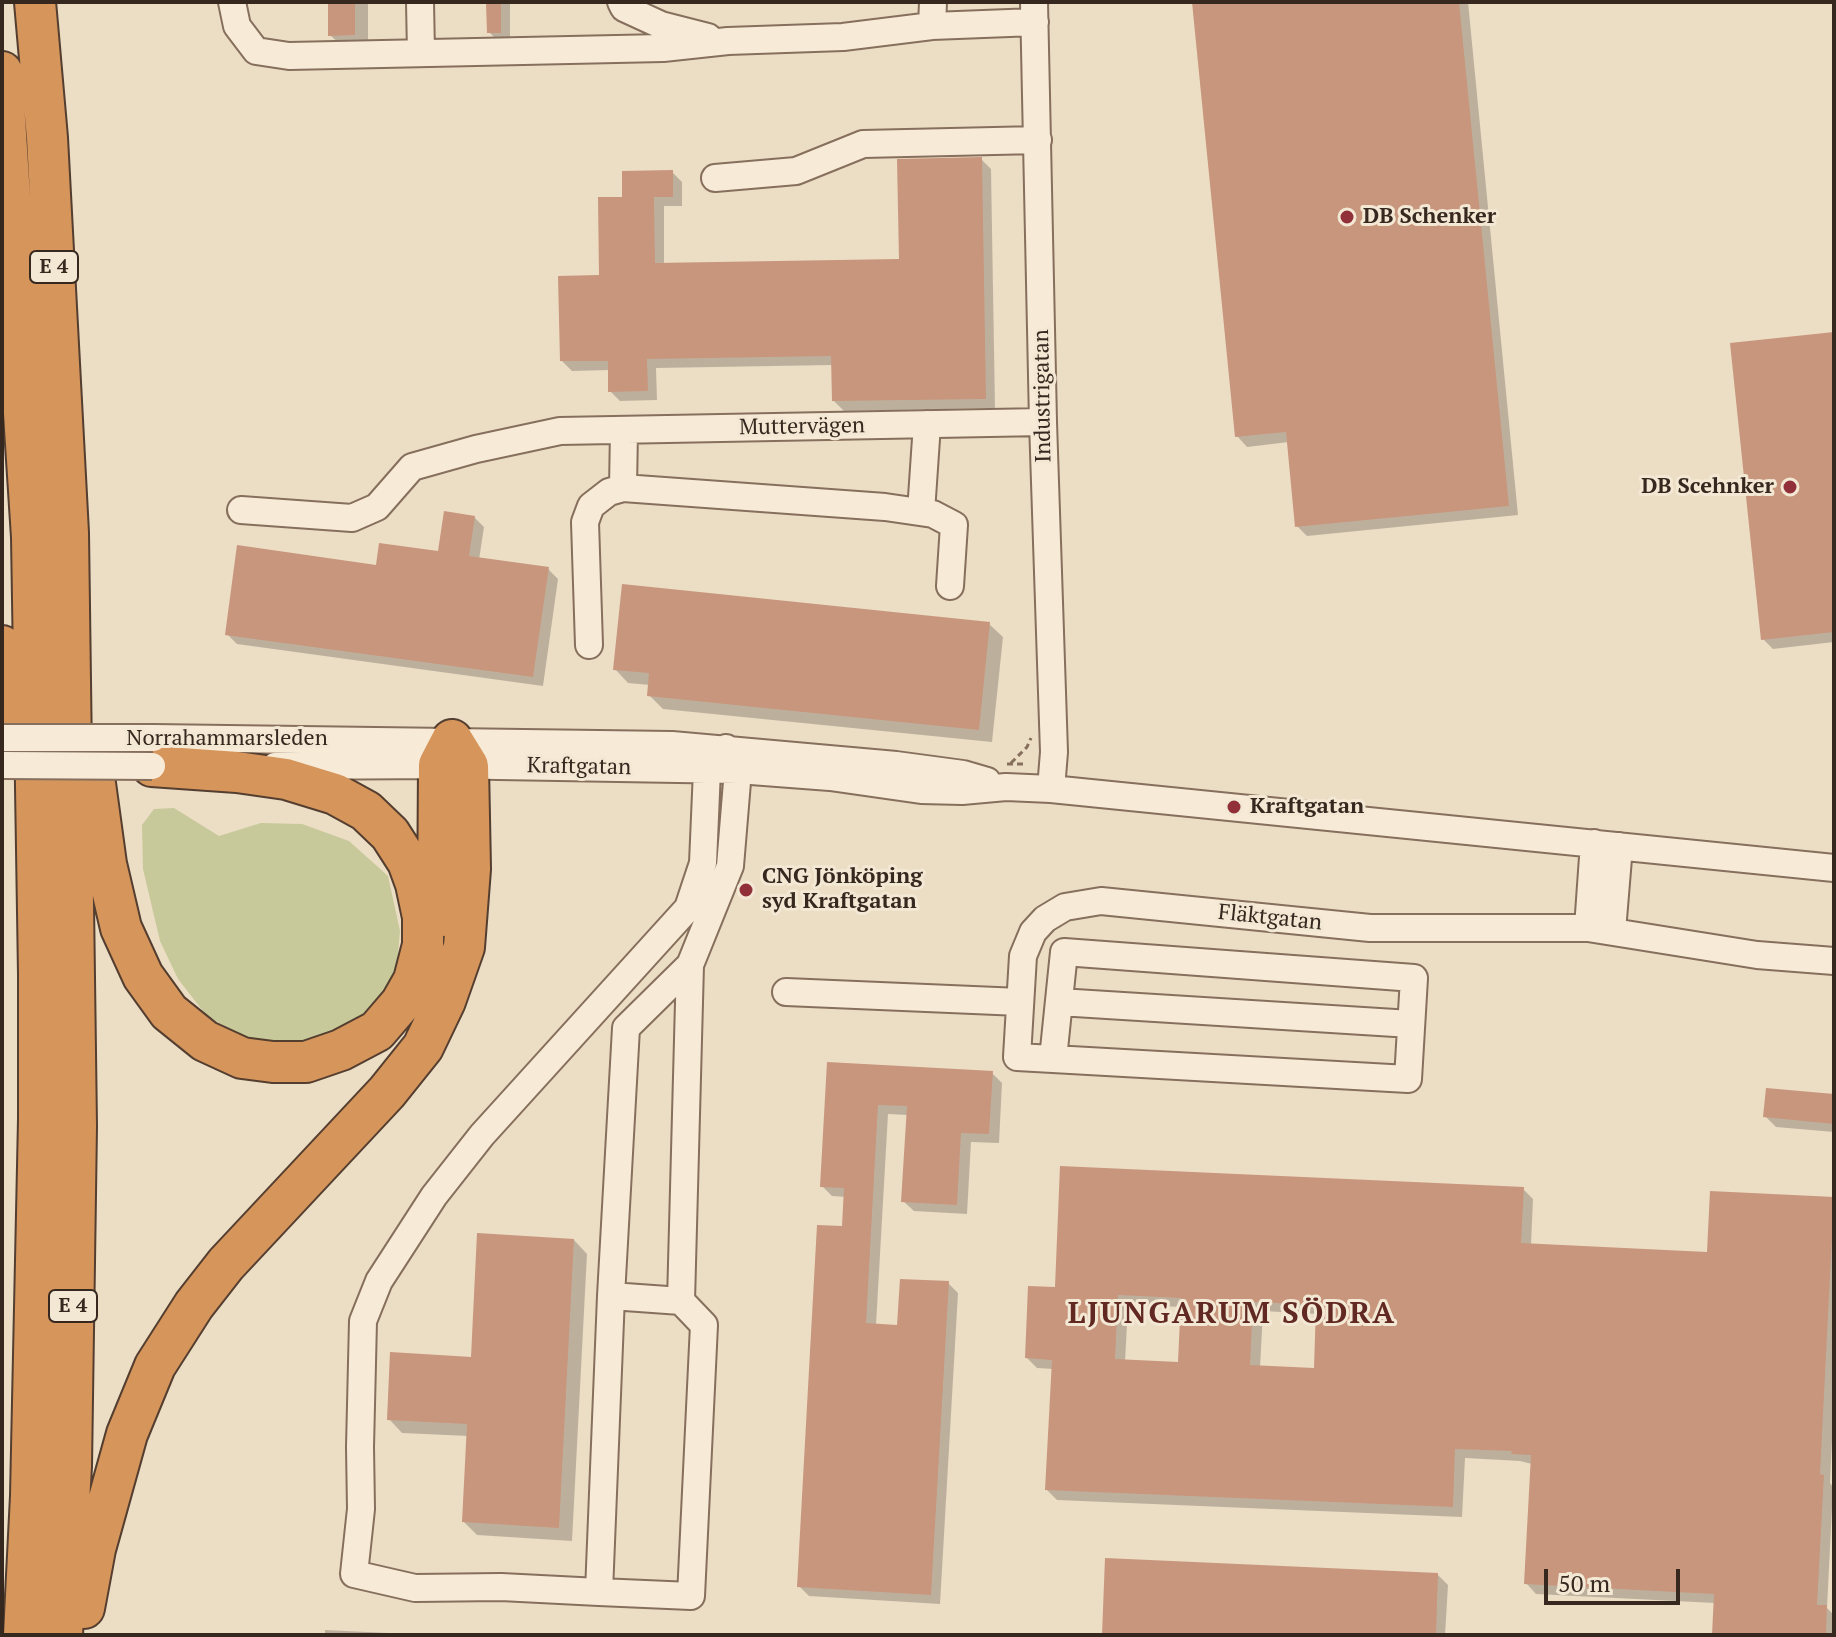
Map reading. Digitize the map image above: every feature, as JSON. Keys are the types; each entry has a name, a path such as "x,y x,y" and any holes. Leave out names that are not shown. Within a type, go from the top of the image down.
{"highway":[{"name":"E 4","path":"35,2 47,138 68,533 76,1126 71,1466 62,1635"},
{"name":"E 4","path":"2,72 32,537 39,974 39,1135 31,1496 24,1635"},
{"path":"68,533 106,864 121,928 143,976 169,1012 205,1041 242,1058 306,1062 341,1050 377,1031 401,1003 429,953 438,921 453,757"},
{"path":"2,646 12,701 39,974"},
{"path":"152,752 237,772 286,779 335,794 366,811 390,834 408,862 416,884 423,917 423,945 414,980"},
{"path":"79,1635 108,1498 127,1434 155,1366 194,1305 226,1264 387,1092 423,1047 445,1001 464,947 470,869 453,757"}],"street":[{"path":"232,2 237,26 256,51 289,56 663,48 728,41 843,37 933,14 1035,12"},
{"path":"420,2 421,53"},
{"path":"621,2 624,8 661,25 728,41"},
{"name":"Industrigatan","path":"1035,12 1043,422 1054,752 1051,789"},
{"path":"715,178 796,171 863,144 1038,140"},
{"name":"Muttervägen","path":"241,510 352,518 377,507 412,467 560,431 1043,422"},
{"path":"921,512 927,424"},
{"path":"623,488 624,430"},
{"path":"589,645 585,522 591,506 609,492 623,488 885,507 933,514 954,525 950,586"},
{"name":"Norrahammarsleden","path":"2,738 152,752 453,757"},
{"name":"Norrahammarsleden","path":"2,765 152,752"},
{"name":"Kraftgatan","path":"453,757 707,770 732,759"},
{"name":"Kraftgatan","path":"453,757 732,759 921,790 1051,789 1834,868"},
{"path":"681,1301 690,965 730,866 732,759"},
{"path":"611,1296 681,1301 704,1325 691,1596 501,1587 415,1588 354,1574 361,1509 363,1321 379,1281 434,1196 482,1135 688,908 703,863 707,770"},
{"path":"1600,930 1607,844"},
{"name":"Fläktgatan","path":"1053,1059 1017,1057 1023,956 1033,932 1045,919 1065,907 1092,902 1123,902 1370,928 1600,930 1757,955 1834,961"},
{"path":"1064,952 1414,978 1408,1079 1053,1059 1059,1002 1064,952"},
{"path":"599,1592 626,1028 690,965"},
{"path":"786,992 1020,1002"},
{"path":"1059,1002 1411,1024"}],"green space":[{"path":"174,808 219,836 261,823 302,824 349,841 388,876 400,931 396,976 370,1016 336,1033 294,1043 243,1038 206,1015 178,979 160,941 143,869 142,825 154,809"}],"building":[{"path":"328,2 355,2 355,35 328,36"},
{"path":"486,2 501,2 501,33 487,33"},
{"name":"DB Schenker","path":"1192,2 1459,2 1509,506 1295,527 1286,432 1235,437"},
{"path":"982,157 986,399 832,401 831,356 647,359 648,391 608,392 608,361 560,361 558,276 599,275 598,197 622,197 622,171 673,170 673,197 654,197 655,263 899,259 897,159"},
{"name":"DB Scehnker","path":"1834,332 1834,632 1761,640 1730,343"},
{"path":"444,511 475,516 469,556 549,567 533,677 225,635 237,545 376,565 379,543 438,551"},
{"path":"622,584 990,622 979,730 647,696 649,673 613,670"},
{"path":"827,1062 993,1071 989,1134 961,1133 957,1205 901,1202 907,1106 878,1105 866,1323 897,1325 900,1279 949,1281 931,1595 797,1587 817,1225 842,1226 844,1188 820,1187"},
{"path":"1766,1088 1834,1094 1834,1124 1763,1117"},
{"path":"1060,1166 1524,1187 1521,1243 1707,1252 1710,1191 1834,1197 1820,1474 1824,1475 1817,1605 1827,1605 1826,1635 1712,1635 1714,1594 1524,1584 1531,1455 1511,1454 1512,1451 1455,1449 1453,1507 1045,1490 1052,1360 1025,1358 1028,1286 1055,1287","holes":["1118,1295 1181,1298 1178,1362 1115,1359","1253,1302 1316,1305 1314,1368 1250,1365"]},
{"path":"477,1233 574,1239 559,1528 462,1522 467,1424 387,1420 390,1352 471,1357"},
{"path":"1105,1558 1438,1573 1436,1635 1102,1635"}],"place":[{"name":"DB Schenker","path":"1347,217"},
{"name":"DB Scehnker","path":"1790,487"},
{"name":"Kraftgatan","path":"1234,807"},
{"name":"CNG Jönköping syd Kraftgatan","path":"746,890"}],"district":[{"name":"LJUNGARUM SÖDRA","path":"1232,1314"}]}
